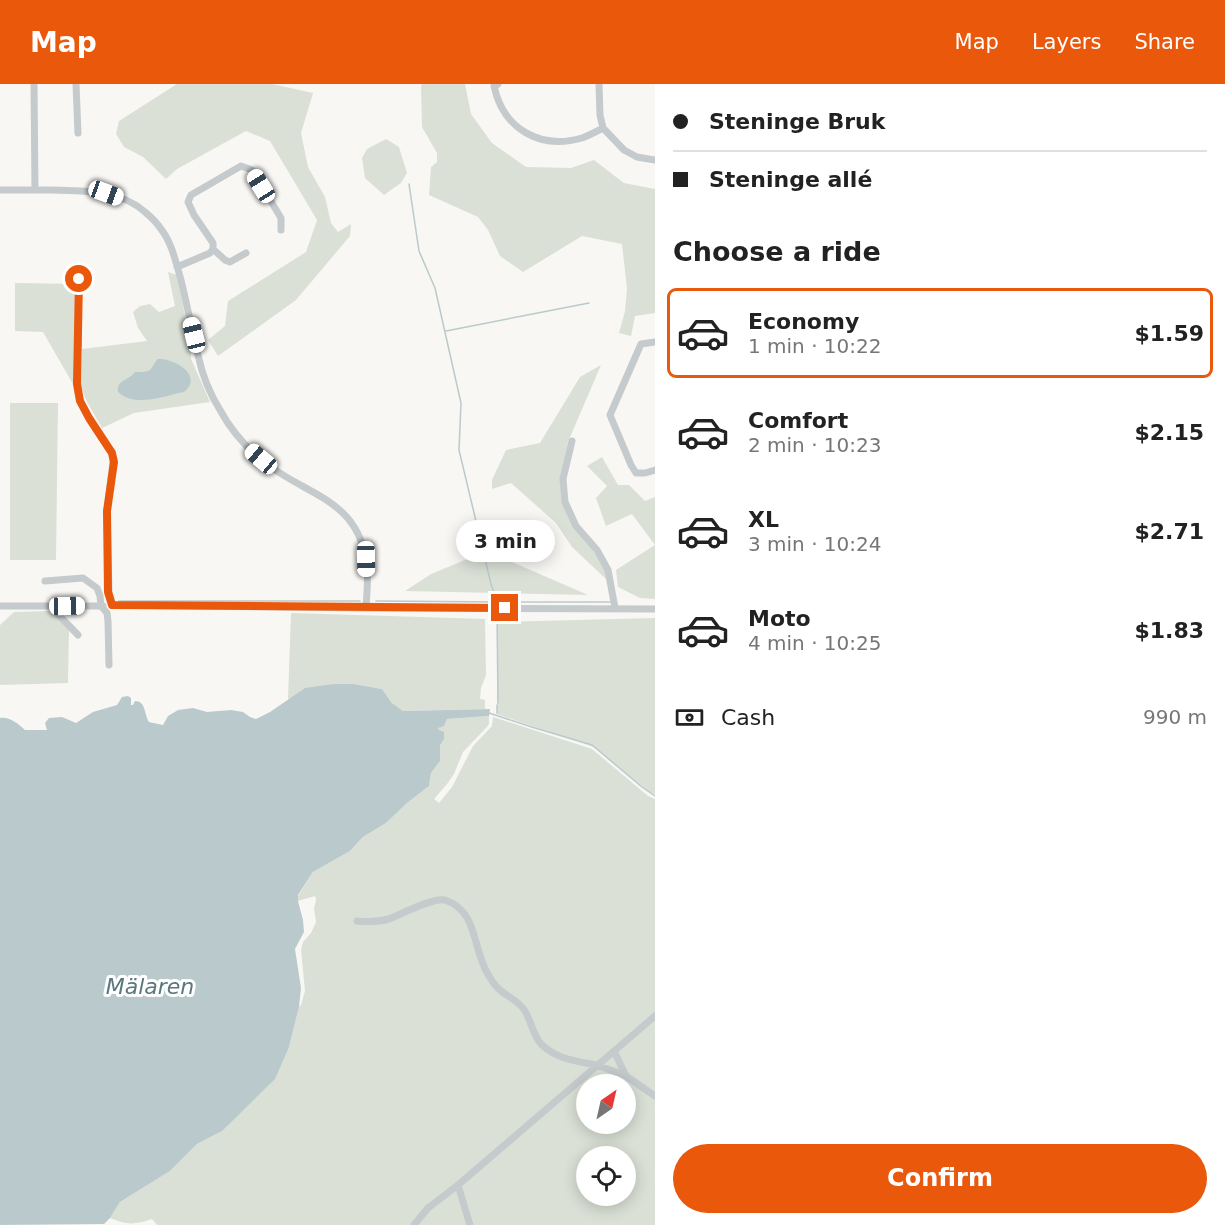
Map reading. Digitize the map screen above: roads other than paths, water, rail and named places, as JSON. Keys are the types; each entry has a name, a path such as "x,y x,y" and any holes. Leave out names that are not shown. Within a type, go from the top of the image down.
{"street":[{"path":"34,84 35,190"},
{"path":"76,84 78,133"},
{"path":"498,84 494,86 500,106 513,124 538,139 553,142 566,141 584,137 603,128"},
{"path":"599,84 600,115 603,128 624,150 637,157 655,160"},
{"path":"177,267 210,253 213,249 213,243 188,202 191,195 241,166 252,170 281,218 281,230"},
{"path":"0,190 89,190 106,193 124,199 144,211 162,229 172,249 198,358 219,410 233,431 257,456 271,467 330,501 345,515 360,537 366,559 366,608"},
{"path":"213,249 230,262 246,253"},
{"path":"79,279 77,384 80,401 112,453 114,462 107,511 108,592 112,605"},
{"path":"655,342 641,345 639,348 610,415 636,473 655,470"},
{"path":"572,441 563,479 565,501 576,526 597,550 608,570 615,608"},
{"path":"45,581 83,578 97,588 101,606 107,613 109,665"},
{"path":"0,606 655,609"},
{"path":"51,607 78,635"},
{"path":"357,921 389,919 430,901 442,899 454,905 463,912 471,925 478,952 488,974 499,990 524,1010 540,1042 553,1053 620,1074"},
{"path":"414,1225 428,1208 458,1185 655,1016"},
{"path":"614,1051 625,1074"},
{"path":"636,1083 655,1096"},
{"path":"458,1185 470,1225"}],"water":[{"path":"158,359 172,361 189,374 191,380 184,392 141,400 125,397 118,392 121,383 135,372 150,370"},
{"name":"Mälaren","path":"354,684 382,689 392,703 403,711 490,709 489,716 447,719 444,726 438,728 444,732 444,739 440,745 440,761 431,773 429,786 386,823 363,837 350,851 313,872 298,895 304,932 295,949 301,988 299,1007 289,1047 275,1079 222,1131 197,1144 170,1171 120,1202 104,1224 0,1225 0,718 10,719 25,730 47,730 45,723 49,718 62,717 76,723 93,712 117,705 122,697 128,696 131,698 131,705 135,701 141,703 149,722 163,725 168,716 178,710 193,708 207,712 231,710 243,712 256,719 305,688"}],"waterway":[{"path":"409,184 419,251 435,288 461,403 459,450 495,595"},
{"path":"446,331 589,303"},
{"path":"495,600 496,605"},
{"path":"119,601 360,601"},
{"path":"376,601 502,602"},
{"path":"505,602 610,602"},
{"path":"497,612 498,703"},
{"path":"497,705 497,713"},
{"path":"489,713 592,745 655,796"}]}
